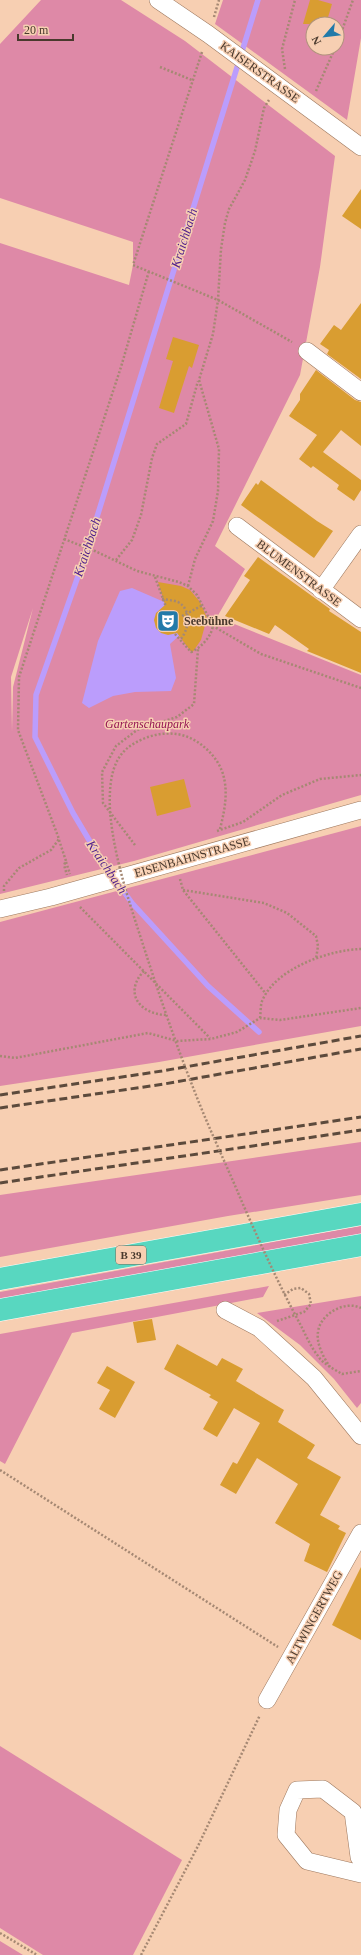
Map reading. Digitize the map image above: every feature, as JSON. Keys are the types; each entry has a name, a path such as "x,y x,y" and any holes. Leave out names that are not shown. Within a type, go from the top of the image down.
{"highway":[{"name":"B 39","path":"0,1279 361,1214"},
{"path":"0,1310 361,1245"}],"street":[{"name":"KAISERSTRASSE","path":"158,0 208,34 361,147"},
{"path":"307,351 361,392"},
{"name":"BLUMENSTRASSE","path":"237,526 361,619"},
{"path":"321,590 361,534"},
{"name":"EISENBAHNSTRASSE","path":"2,902 87,887 361,810"},
{"path":"225,1310 260,1328 314,1378 361,1436"},
{"name":"ALTWINGERTWEG","path":"267,1700 361,1533"},
{"path":"361,1860 359,1857 353,1812 323,1789 297,1790 288,1810 286,1835 307,1861 361,1874"}],"path":[{"path":"116,560 132,540 141,515 152,458 157,444 186,424 213,334 218,300 221,250 225,223 229,209 245,180 255,150 264,108 278,86 285,69 282,49 295,0"},
{"path":"345,22 353,0"},
{"path":"208,34 133,266 149,271 218,300 307,351"},
{"path":"309,108 332,56"},
{"path":"160,67 192,80"},
{"path":"70,879 64,865 66,861 59,840 18,730 19,676 121,367 149,271"},
{"path":"188,586 196,559 213,520 218,491 219,449 199,380"},
{"path":"64,539 95,550 137,571 179,582 188,586 197,595 213,626 261,654 361,688"},
{"path":"155,576 166,607"},
{"path":"162,599 177,602 184,608 188,624 181,639"},
{"path":"182,616 203,605"},
{"path":"175,634 191,652 198,649 207,639 213,626"},
{"path":"134,845 102,803 102,772 116,746 137,730 177,717 194,704 198,649"},
{"path":"361,775 320,779 282,795 244,822 220,829 226,793 224,776 214,756 197,741 178,734 160,734 142,739 130,745 118,757 110,783 110,811 116,854 140,936 166,1015 196,1096 284,1295 318,1358 342,1374 361,1372"},
{"path":"2,902 4,886 19,868 51,850 59,840"},
{"path":"178,874 183,890 266,994"},
{"path":"183,890 264,903 287,913 316,936 318,946 316,959"},
{"path":"77,904 211,1038"},
{"path":"260,1018 262,1000 271,986 303,962 347,949 361,949"},
{"path":"144,971 136,980 134,990 137,999 144,1009 156,1015 166,1015"},
{"path":"0,1056 16,1058 148,1033 177,1041 211,1038 237,1032 260,1018 280,1020 361,1008"},
{"path":"284,1295 293,1289 301,1288 309,1294 311,1304 304,1312 294,1314"},
{"path":"322,1353 318,1332 322,1321 331,1312 344,1306 356,1305 361,1308"},
{"path":"0,1470 292,1655"},
{"path":"141,1955 198,1846 267,1700"},
{"path":"0,1933 37,1955"}],"green space":[{"name":"Gartenschaupark","path":"41,0 121,0 185,41 335,156 320,267 300,375 215,546 245,569 217,617 361,675 361,795 134,861 0,894 0,243 129,285 133,265 133,242 0,198 0,44","holes":["33,608 13,687 12,732 11,677"]},
{"path":"223,0 361,0 361,38 347,120 215,24"},
{"path":"361,826 361,1026 159,1062 0,1086 0,922"},
{"path":"361,1142 361,1195 228,1216 0,1257 0,1195"},
{"path":"361,1226 361,1234 0,1300 0,1292"},
{"path":"269,1286 263,1297 72,1333 5,1464 0,1461 0,1334"},
{"path":"361,1296 361,1403 357,1408 334,1379 300,1345 257,1313"},
{"path":"0,1746 182,1860 133,1955 43,1955 0,1928"},
{"path":"0,1941 23,1955 0,1955"}],"shaded area":[{"path":"132,588 162,601 173,602 182,633 170,644 176,678 171,691 135,692 113,696 89,708 82,703 98,641 120,591"}],"building":[{"path":"310,0 318,0 332,4 328,16 305,16"},
{"path":"361,189 361,229 342,216"},
{"path":"361,303 361,379 327,354 329,350 320,344 334,325 341,330"},
{"path":"173,337 199,345 192,368 189,366 174,413 159,408 173,361 166,359"},
{"path":"316,370 355,400 361,402 361,446 341,430 323,452 361,480 361,490 354,501 337,489 339,485 313,466 311,468 299,459 317,435 289,416 300,400 300,394"},
{"path":"261,480 333,531 314,558 241,505 256,483 258,485"},
{"path":"258,557 330,609 329,611 361,632 361,673 307,651 309,649 275,625 269,634 225,616 250,580 244,576"},
{"path":"158,582 181,586 190,590 200,602 207,618 201,640 192,653 177,633 168,635 161,633 156,628 154,620 156,613 165,605"},
{"path":"184,779 191,807 157,816 150,787"},
{"path":"152,1319 156,1340 137,1343 133,1322"},
{"path":"177,1344 217,1366 222,1358 243,1369 236,1381 284,1410 278,1422 315,1445 307,1458 341,1477 320,1515 340,1526 338,1529 346,1533 327,1572 304,1561 310,1544 275,1523 298,1484 257,1458 236,1494 220,1485 233,1462 237,1464 260,1423 234,1408 217,1437 203,1429 218,1402 209,1397 211,1395 164,1369"},
{"path":"107,1366 135,1382 115,1418 99,1409 110,1390 97,1383"},
{"path":"361,1567 361,1640 332,1625"}],"waterway":[{"name":"Kraichbach","path":"258,0 82,565 36,695 35,737 73,813 101,860 132,903 208,986 259,1032"}],"railway":[{"path":"0,1095 162,1071 361,1036"},
{"path":"0,1108 164,1084 361,1049"},
{"path":"0,1170 361,1117"},
{"path":"0,1183 361,1130"}],"place":[{"name":"Seebühne","path":"168,621"}]}
